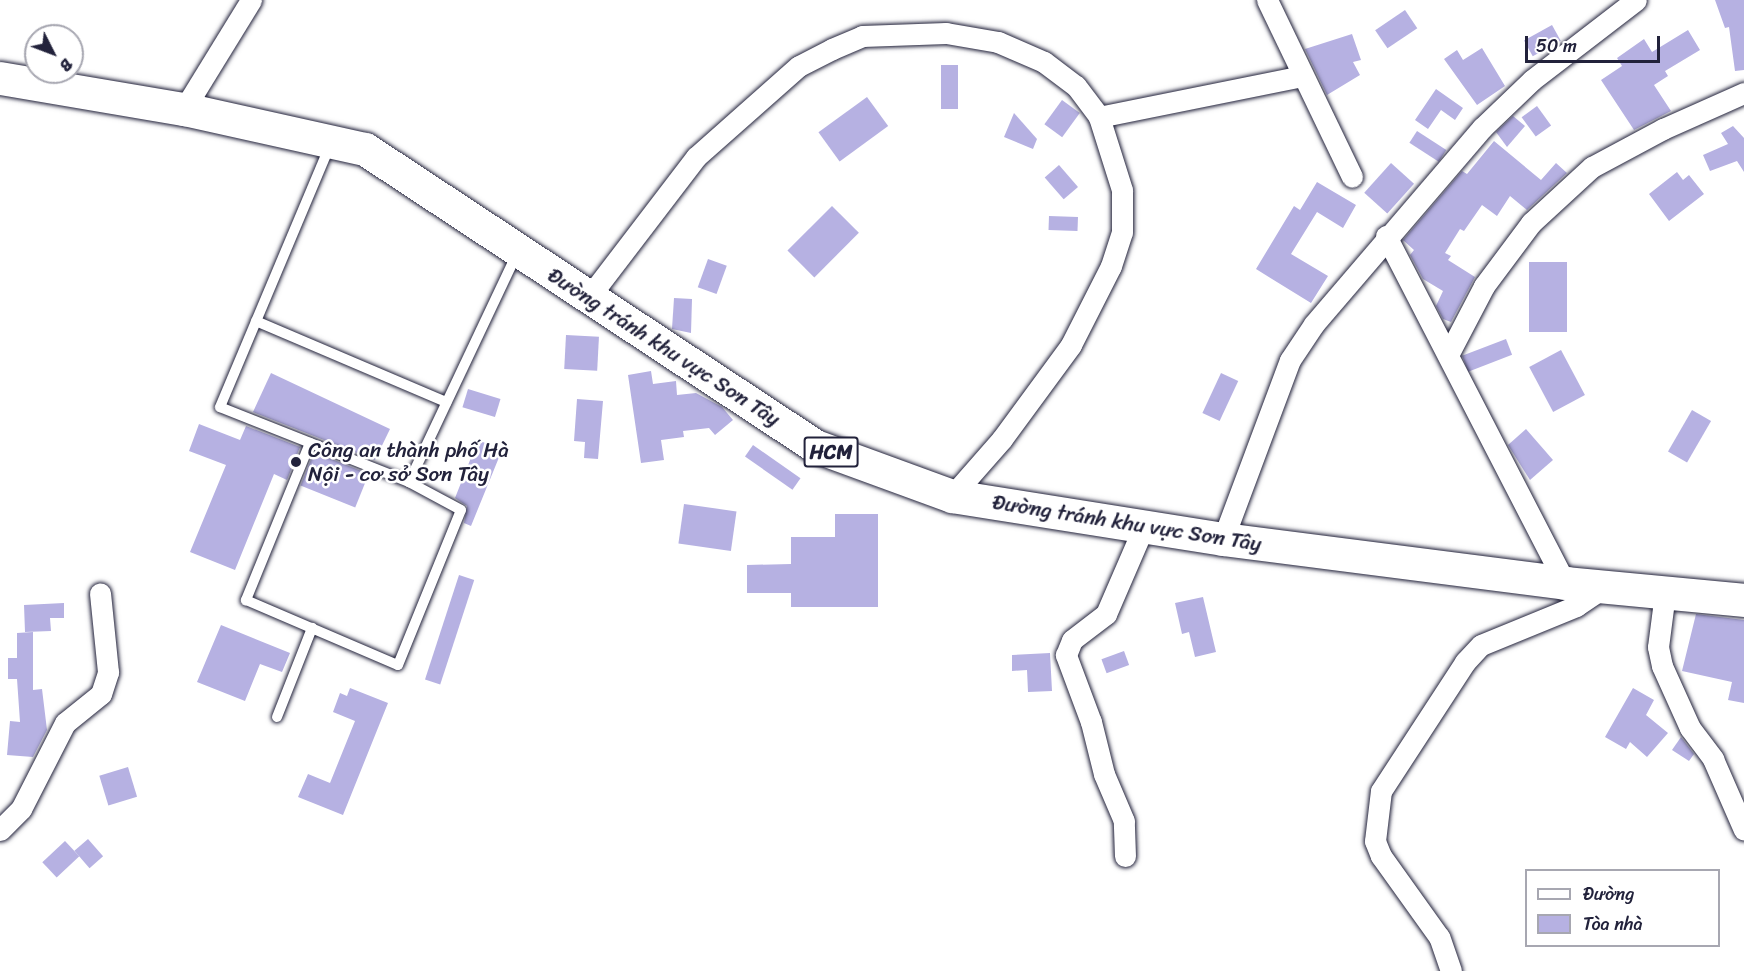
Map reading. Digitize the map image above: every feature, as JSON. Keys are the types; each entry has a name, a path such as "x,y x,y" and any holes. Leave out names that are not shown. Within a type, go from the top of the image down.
{"highway":[{"name":"Đường tránh khu vực Sơn Tây","path":"0,78 184,109 365,149 815,446 952,496 1223,539 1565,583 1744,600"}],"street":[{"path":"184,109 250,0"},
{"path":"1267,0 1352,177"},
{"path":"1223,539 1290,360 1386,236 1482,128 1532,80 1636,0"},
{"path":"589,297 696,157 799,66 862,36 946,33 998,42 1044,62 1076,86 1099,117 1122,190 1122,232 1111,266 1059,361 1002,439 952,496"},
{"path":"1099,117 1302,76"},
{"path":"1448,355 1484,286 1531,223 1592,167 1663,129 1744,93"},
{"path":"1386,236 1565,583"},
{"path":"1125,856 1124,821 1104,774 1091,722 1066,655 1072,640 1106,614 1144,526"},
{"path":"1450,971 1439,937 1381,856 1375,841 1381,791 1465,662 1481,645 1576,606 1604,587"},
{"path":"0,830 21,809 65,723 101,694 108,672 100,593"},
{"path":"1665,593 1658,647 1662,666 1690,728 1713,759 1744,830"}],"lane":[{"path":"310,443 246,600 398,665 461,510 409,482 220,407 332,142"},
{"path":"409,482 518,251"},
{"path":"256,321 446,402"},
{"path":"277,717 312,628"}],"building":[{"path":"1715,0 1744,0 1744,70 1735,71 1729,27 1725,28"},
{"path":"1405,10 1417,28 1387,48 1375,30"},
{"path":"1552,25 1561,41 1533,56 1524,41"},
{"path":"1688,30 1700,50 1665,71 1668,76 1654,85 1671,111 1634,130 1601,80 1622,66 1617,58 1644,39 1652,52"},
{"path":"1352,34 1361,60 1353,62 1360,75 1327,95 1305,49"},
{"path":"1482,48 1505,86 1477,105 1444,59 1457,50 1463,60"},
{"path":"941,65 958,65 958,109 941,109"},
{"path":"1436,89 1463,108 1455,120 1441,110 1428,129 1415,120"},
{"path":"867,97 888,126 840,161 818,132"},
{"path":"1062,100 1080,113 1062,137 1044,124"},
{"path":"1537,106 1551,125 1536,137 1522,117"},
{"path":"1014,113 1037,139 1033,149 1004,137"},
{"path":"1513,116 1525,126 1507,147 1496,132"},
{"path":"1733,126 1744,138 1744,172 1737,161 1710,171 1703,155 1728,144 1721,133"},
{"path":"1417,131 1446,150 1439,162 1409,143"},
{"path":"1494,141 1541,180 1556,163 1567,173 1527,210 1510,196 1497,216 1482,205 1464,231 1460,229 1445,253 1451,256 1448,260 1475,277 1451,322 1443,319 1436,306 1443,291 1423,279 1410,255 1414,250 1403,240 1462,171 1467,174"},
{"path":"1391,163 1414,184 1387,213 1364,193"},
{"path":"1059,165 1078,187 1064,199 1045,177"},
{"path":"1677,172 1683,180 1689,175 1704,194 1669,221 1649,194"},
{"path":"1317,182 1356,205 1343,228 1317,212 1291,254 1328,276 1311,303 1256,269 1294,206 1300,210"},
{"path":"832,206 859,233 814,277 787,251"},
{"path":"1049,216 1078,217 1077,231 1049,230"},
{"path":"708,259 727,266 717,294 698,287"},
{"path":"1529,262 1567,262 1567,332 1529,332"},
{"path":"674,298 692,299 691,333 672,329"},
{"path":"566,335 599,337 597,371 564,369"},
{"path":"1506,339 1512,355 1468,372 1462,356"},
{"path":"1561,350 1585,395 1553,412 1529,367"},
{"path":"651,371 653,384 676,381 677,395 696,393 722,407 733,420 715,435 709,428 683,431 684,437 661,440 664,460 641,463 628,375"},
{"path":"271,373 390,429 375,460 253,412"},
{"path":"1221,373 1238,381 1220,421 1202,413"},
{"path":"468,389 501,399 495,417 462,407"},
{"path":"577,399 603,401 598,459 584,458 585,442 574,441"},
{"path":"1692,410 1711,421 1687,463 1668,452"},
{"path":"199,424 240,440 246,426 300,447 287,480 274,474 235,570 190,552 226,465 189,451"},
{"path":"1526,429 1553,460 1530,480 1508,445"},
{"path":"478,440 502,450 471,526 464,523 467,506 455,498"},
{"path":"753,445 801,478 792,490 745,456"},
{"path":"314,452 369,474 355,507 301,485"},
{"path":"684,504 736,511 731,551 678,544"},
{"path":"835,514 878,514 878,607 791,607 791,593 747,593 747,565 791,564 791,537 835,537"},
{"path":"459,575 474,580 440,685 425,680"},
{"path":"1203,597 1216,652 1195,657 1189,632 1182,634 1175,603"},
{"path":"64,603 64,618 50,618 51,631 25,632 24,605"},
{"path":"1696,614 1744,620 1744,703 1728,700 1732,682 1682,671"},
{"path":"221,625 290,653 282,672 260,664 245,701 197,682"},
{"path":"33,632 33,690 42,689 47,730 33,757 7,755 10,721 20,722 17,679 8,679 8,658 17,658 17,633"},
{"path":"1124,651 1129,665 1107,673 1101,659"},
{"path":"1050,653 1052,691 1028,692 1027,670 1012,671 1012,655"},
{"path":"350,688 388,703 343,815 298,797 308,774 330,783 355,721 333,712 340,693 347,696"},
{"path":"1633,688 1654,700 1646,715 1668,733 1647,757 1630,742 1626,749 1605,737"},
{"path":"1681,737 1694,754 1689,761 1672,750"},
{"path":"128,767 137,797 108,805 99,776"},
{"path":"88,839 103,856 90,868 74,851"},
{"path":"65,841 79,856 57,878 42,862"}],"place":[{"name":"Công an thành phố Hà Nội - cơ sở Sơn Tây","path":"296,462"}]}
